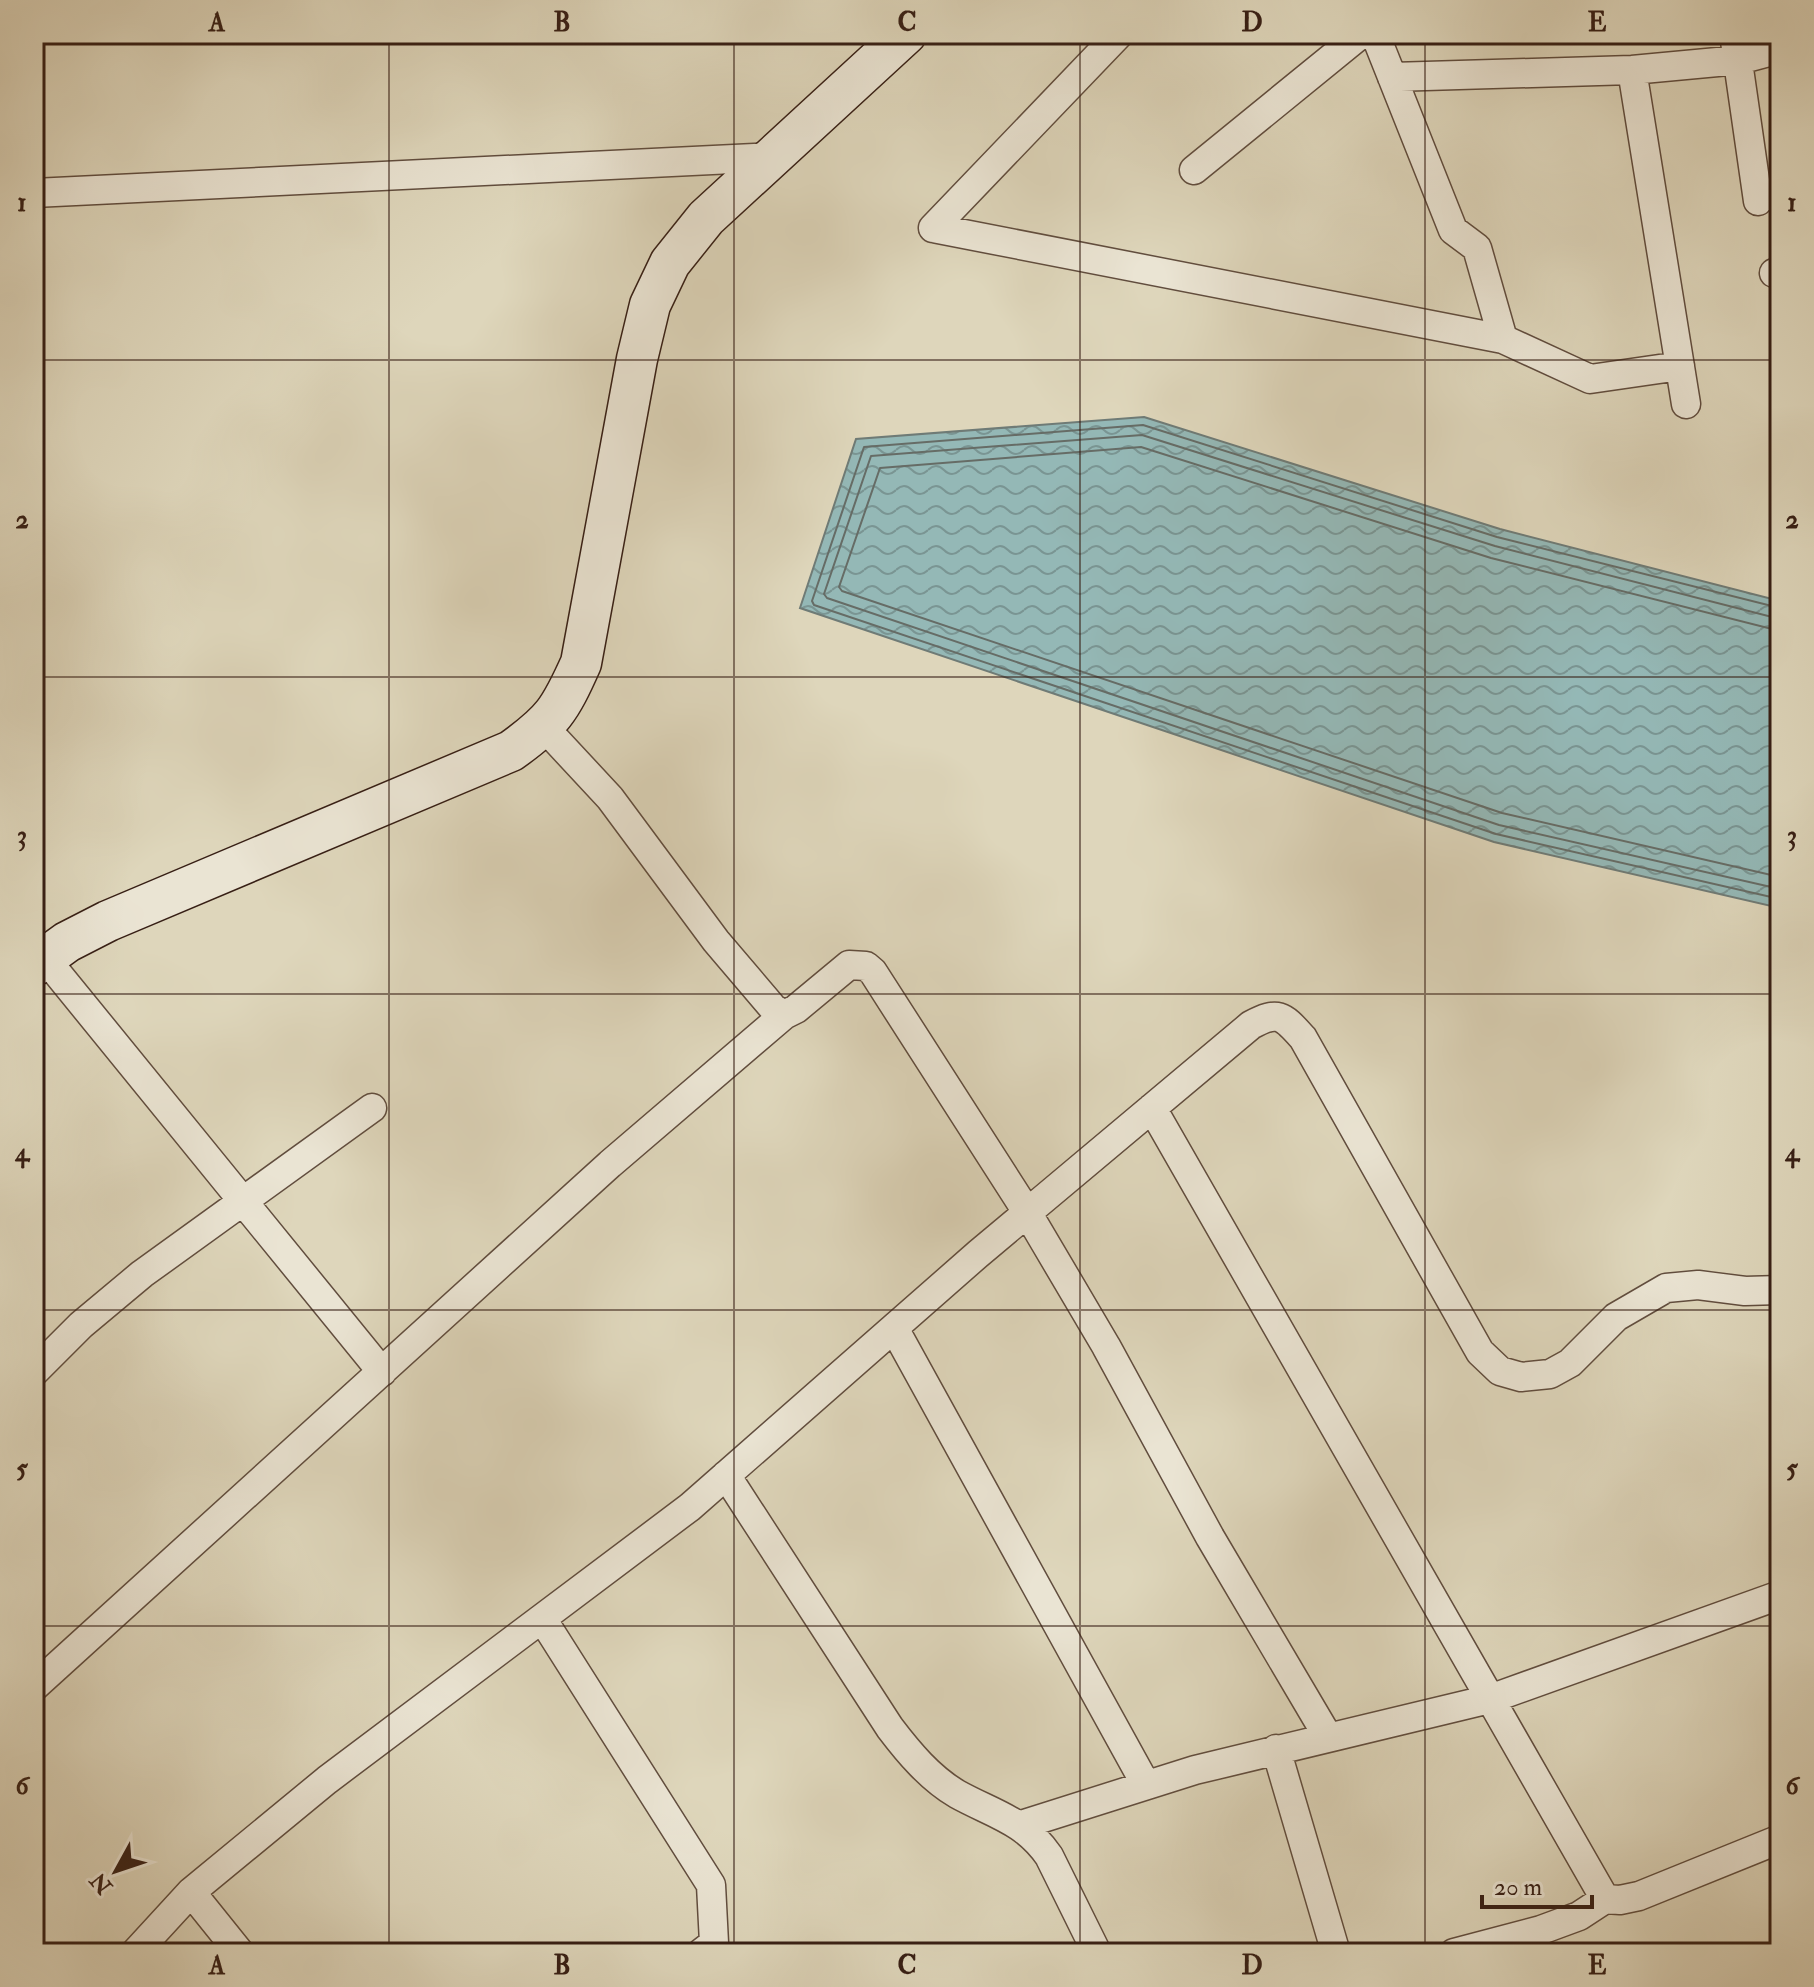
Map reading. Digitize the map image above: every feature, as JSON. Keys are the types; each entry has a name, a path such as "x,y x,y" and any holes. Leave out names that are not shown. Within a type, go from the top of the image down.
{"main road":[{"path":"39,962 67,942 108,921 511,751 544,727 564,701 581,663 637,359 650,305 670,263 706,218 906,34"}],"street":[{"path":"1119,34 933,228 1503,339 1590,379 1680,366"},
{"path":"1194,170 1361,34"},
{"path":"1375,34 1453,230 1477,248 1503,339"},
{"path":"1392,77 1632,70 1736,47 1780,49"},
{"path":"1736,47 1758,201"},
{"path":"1632,70 1686,404"},
{"path":"34,193 773,157"},
{"path":"544,727 610,798 716,941 773,1008 784,1015"},
{"path":"39,962 245,1201 382,1372"},
{"path":"34,1687 610,1164 784,1015 796,1009 849,965 866,966 881,984 1027,1212 1106,1346 1210,1537 1328,1737"},
{"path":"135,1953 191,1892 327,1780 690,1507 1027,1212 1251,1025 1269,1015 1285,1018 1303,1038 1480,1352 1500,1371 1521,1377 1550,1374 1570,1363 1616,1317 1666,1288 1698,1285 1745,1291 1780,1290"},
{"path":"34,1372 81,1325 142,1274 372,1108"},
{"path":"1152,1108 1605,1899"},
{"path":"894,1328 1146,1785"},
{"path":"726,1475 908,1752 956,1793 1021,1825 1049,1856 1097,1953"},
{"path":"1021,1825 1146,1785 1276,1749 1490,1699 1780,1595"},
{"path":"543,1620 711,1885 714,1943 701,1953"},
{"path":"1276,1749 1336,1953"},
{"path":"1454,1953 1579,1916 1605,1899 1639,1896 1780,1839"},
{"path":"191,1892 240,1953"}],"water":[{"path":"1144,417 1500,529 1780,601 1780,908 1494,842 800,608 856,439"}]}
